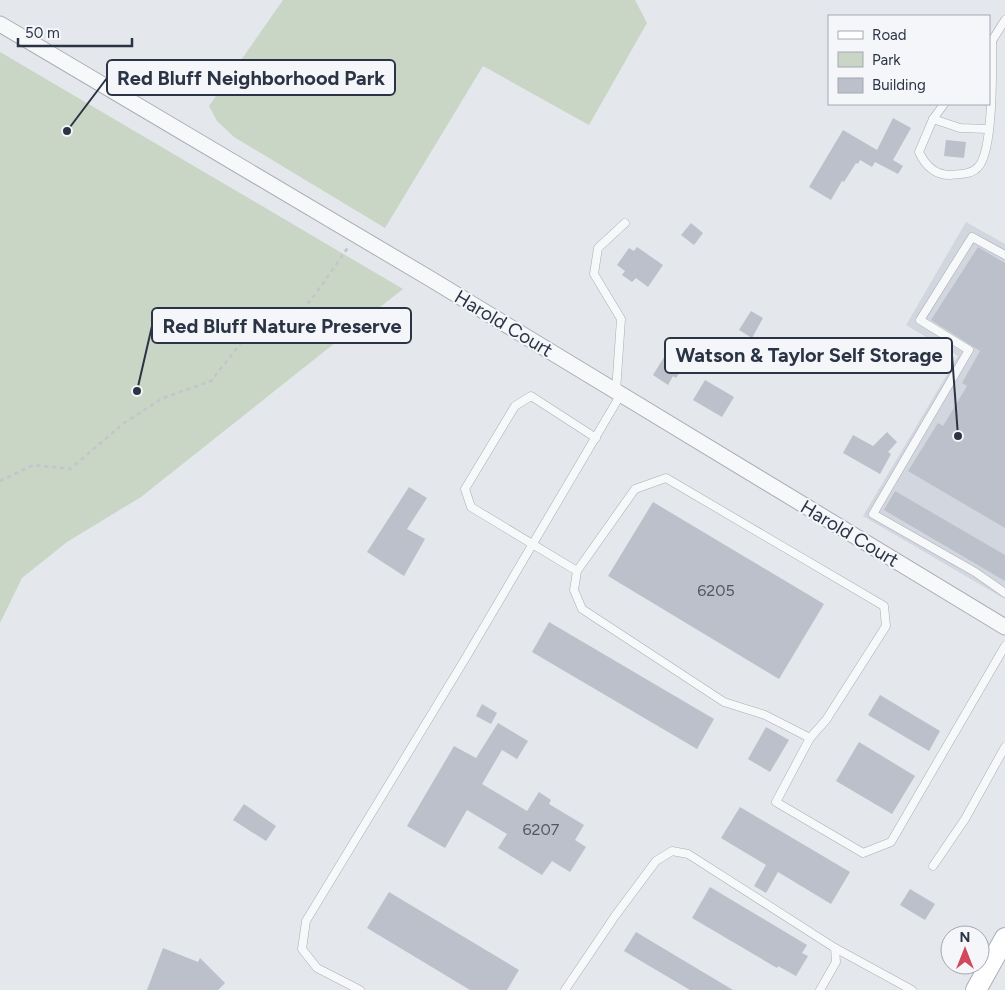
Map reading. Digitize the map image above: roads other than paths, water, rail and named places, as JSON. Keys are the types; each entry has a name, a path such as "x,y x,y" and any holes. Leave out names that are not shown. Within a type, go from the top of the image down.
{"main road":[{"path":"976,990 1005,938"}],"street":[{"name":"Harold Court","path":"0,24 358,235 1005,627"}],"lane":[{"path":"990,102 992,74 990,43 1005,20"},
{"path":"943,105 933,119 919,152 925,165 943,175 968,174 979,166 987,142 990,105"},
{"path":"933,119 960,128 988,129"},
{"path":"360,990 317,968 302,949 306,921 596,438 619,393 621,319 594,274 598,248 625,223"},
{"path":"1005,255 972,237 920,320 969,350 873,514 975,572 1005,593"},
{"path":"577,571 471,507 465,489 515,406 531,396 596,438"},
{"path":"810,738 765,715 724,702 582,609 574,590 577,571 635,489 666,478 884,606 886,626 826,720 810,738 776,802 863,853 892,842 1005,646"},
{"path":"933,866 965,818 1005,747"},
{"path":"565,990 615,916 656,861 672,851 688,854 835,948 912,990"},
{"path":"820,990 836,962 835,948"}],"place":[{"name":"Red Bluff Neighborhood Park","path":"67,131"},
{"name":"Red Bluff Nature Preserve","path":"137,391"},
{"name":"Watson & Taylor Self Storage","path":"958,436"}]}
